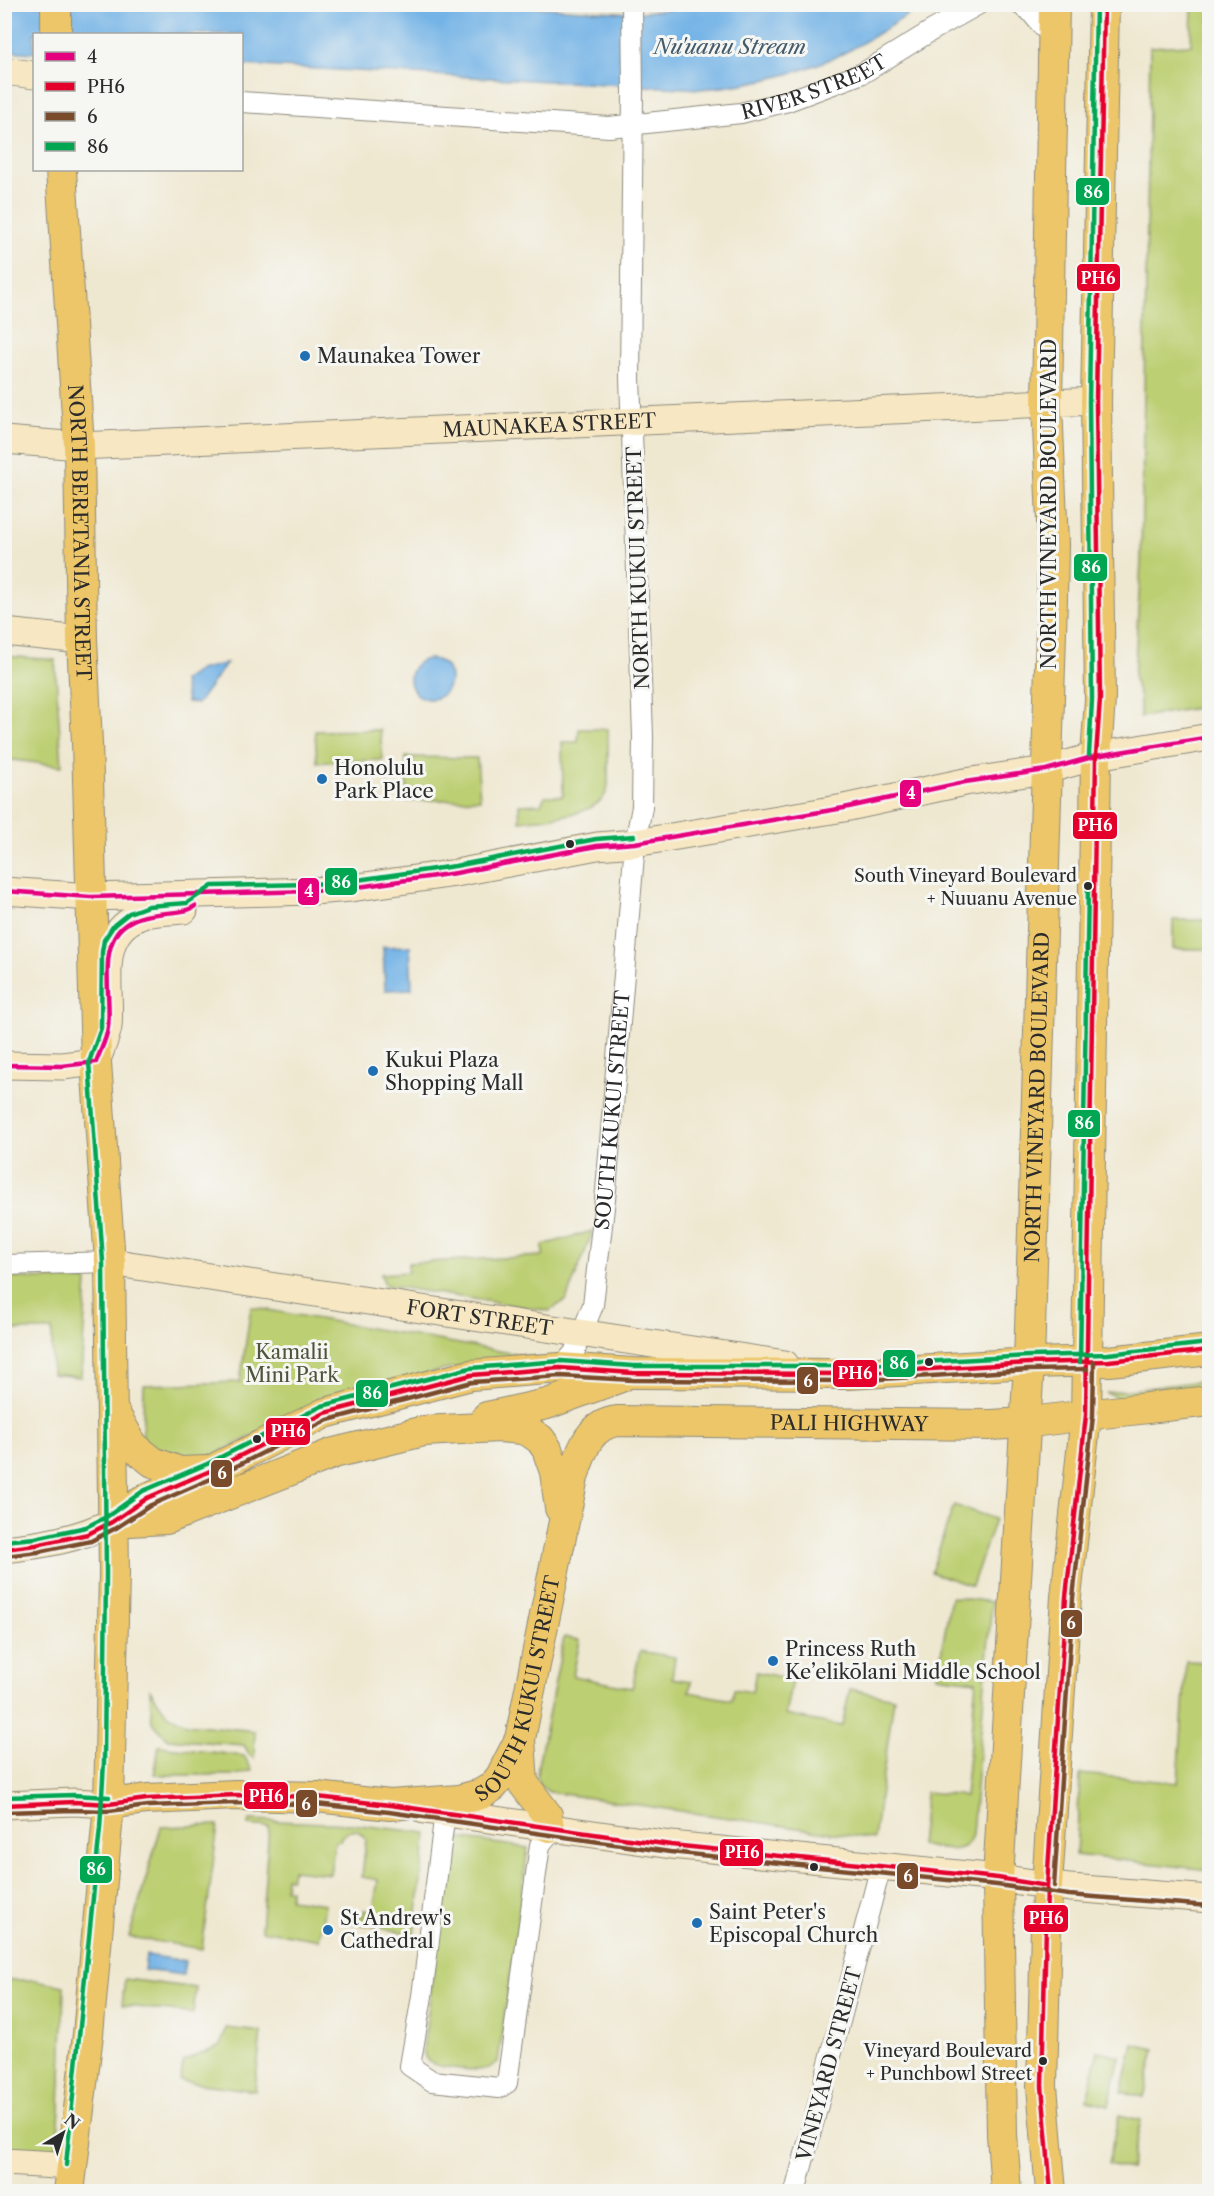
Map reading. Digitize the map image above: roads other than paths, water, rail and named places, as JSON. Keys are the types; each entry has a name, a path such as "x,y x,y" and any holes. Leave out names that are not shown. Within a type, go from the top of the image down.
{"main road":[{"path":"56,4 56,33"},
{"name":"NORTH VINEYARD BOULEVARD","path":"1006,2192 1002,2134 998,1878 1029,1363 1053,543 1047,404 1054,4"},
{"path":"1051,2192 1042,2085 1047,1886 1066,1597 1086,1414 1096,756 1100,699 1096,401 1104,4"},
{"path":"4,71 33,75"},
{"name":"NORTH BERETANIA STREET","path":"61,171 79,446 82,640 96,1062 110,1262 114,1573 109,1804 71,2179"},
{"name":"MAUNAKEA STREET","path":"4,440 79,446 1096,401"},
{"path":"4,632 82,640"},
{"path":"4,891 91,897 351,888 456,873 597,846 635,843 844,808 965,782 1046,770 1096,756 1209,737"},
{"path":"4,1065 62,1066 96,1062 108,1029 109,952 115,936 126,923 133,919 149,913 190,910 214,893"},
{"name":"FORT STREET","path":"110,1262 849,1374"},
{"path":"4,1549 88,1534 112,1522 147,1498 210,1471 325,1413 471,1375 560,1368 633,1373 849,1374 1029,1363 1087,1362 1209,1350"},
{"path":"112,1522 166,1519 334,1453 547,1404 633,1373"},
{"name":"PALI HIGHWAY","path":"563,1527 573,1477 584,1448 597,1428 610,1422 1024,1424 1086,1414 1209,1401"},
{"path":"111,1406 134,1446 153,1462 180,1473 210,1471"},
{"path":"424,1431 499,1427 522,1429 540,1439 547,1449 553,1466 563,1527"},
{"name":"SOUTH KUKUI STREET","path":"109,1804 147,1799 273,1795 390,1805 459,1800 481,1794 500,1778 520,1739 563,1527"},
{"path":"520,1739 523,1783 547,1815 549,1827"},
{"path":"4,1805 74,1802 109,1804"},
{"path":"390,1805 677,1845 998,1878 1047,1886 1209,1899"},
{"path":"4,2162 71,2179"}],"street":[{"name":"RIVER STREET","path":"243,102 609,128 741,113 788,101 863,73 979,4"},
{"path":"1019,4 1029,10 1052,37"},
{"name":"NORTH KUKUI STREET","path":"632,9 633,126 630,288 632,422 643,736 642,807 635,843"},
{"name":"SOUTH KUKUI STREET","path":"560,1368 574,1353 593,1305 606,1190 635,843"},
{"path":"4,1265 110,1262"},
{"path":"445,1812 422,1996 410,2066 432,2081 499,2088 507,2083 540,1845 548,1835 549,1827"},
{"name":"VINEYARD STREET","path":"795,2192 881,1866"}],"water":[{"name":"Nu'uanu Stream","path":"483,4 632,13 731,4 923,5 858,46 813,66 739,85 701,89 243,65 243,33 33,33 33,53 5,51 4,5"},
{"path":"430,659 438,660 444,665 449,671 449,687 444,693 438,698 430,699 422,698 416,693 411,687 410,679 411,671 416,665 422,660"},
{"path":"227,663 197,704 187,702 183,681 199,670"},
{"path":"410,946 412,989 385,990 383,947"},
{"path":"146,1955 185,1961 183,1975 144,1970"}],"place":[{"name":"Maunakea Tower","path":"305,356"},
{"name":"Honolulu Park Place","path":"322,779"},
{"name":"South Vineyard Boulevard + Nuuanu Avenue","path":"1088,886"},
{"name":"Kukui Plaza Shopping Mall","path":"373,1071"},
{"name":"Princess Ruth Ke’elikōlani Middle School","path":"773,1661"},
{"name":"Saint Peter's Episcopal Church","path":"697,1923"},
{"name":"St Andrew's Cathedral","path":"328,1930"},
{"name":"Vineyard Boulevard + Punchbowl Street","path":"1043,2061"}],"park label":[{"name":"Kamalii Mini Park","path":"292,1364"}]}
